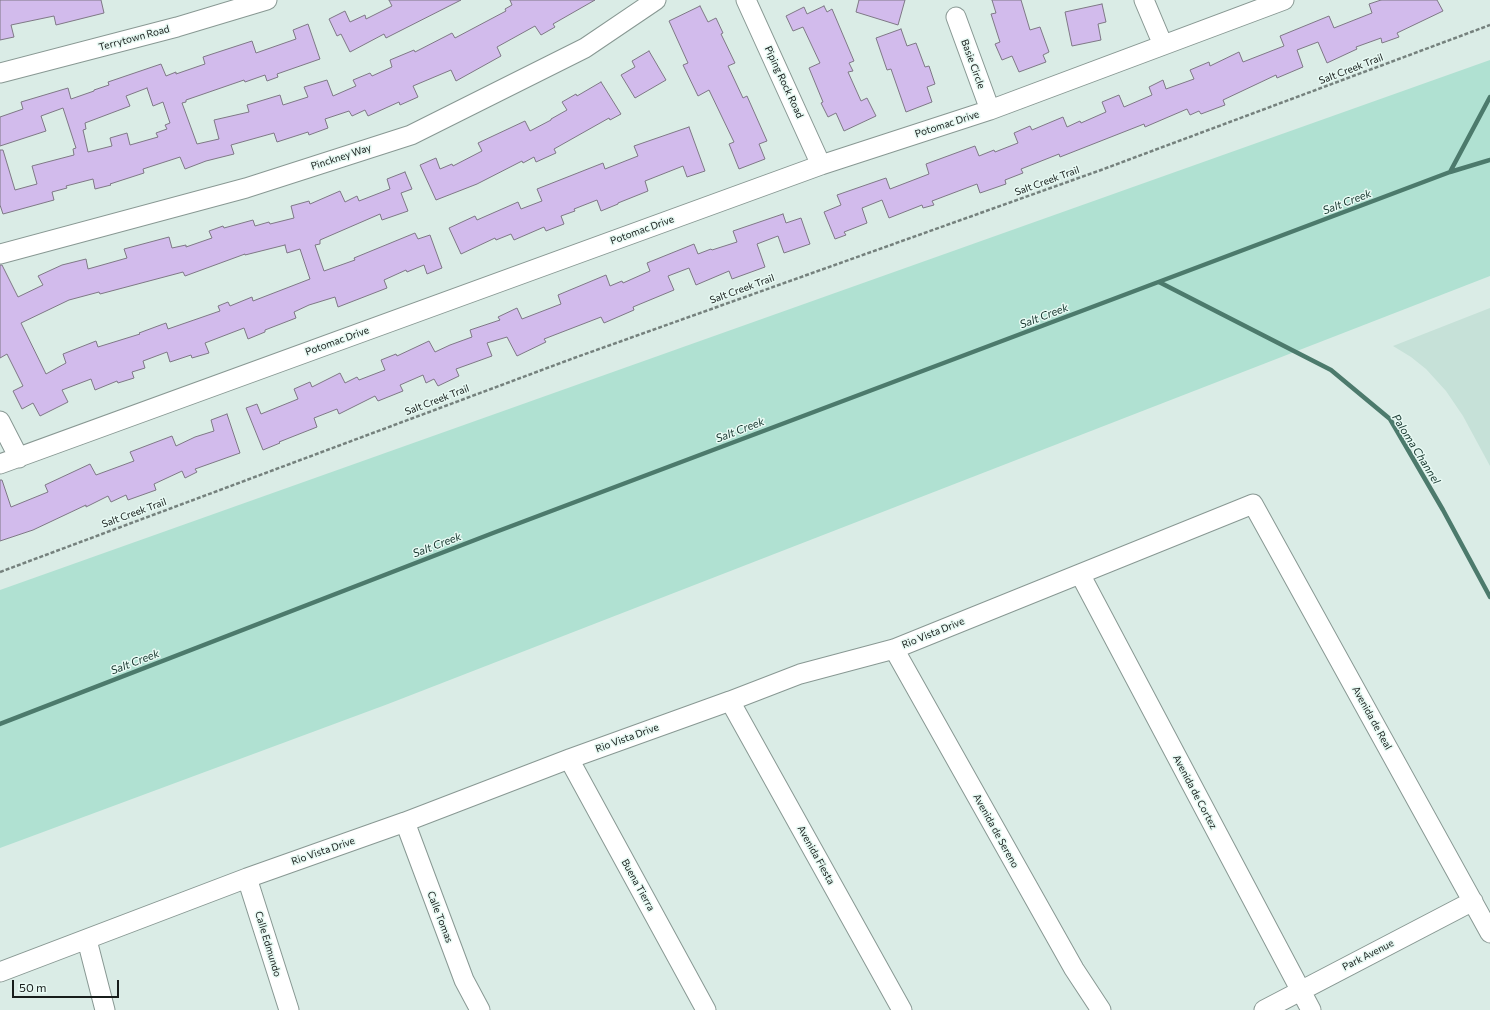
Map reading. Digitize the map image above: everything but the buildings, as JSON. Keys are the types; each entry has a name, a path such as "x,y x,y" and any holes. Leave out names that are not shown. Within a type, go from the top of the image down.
{"street":[{"name":"Terrytown Road","path":"0,73 177,27 267,0"},
{"name":"Pinckney Way","path":"0,254 246,188 411,135 585,48 656,0"},
{"name":"Piping Rock Road","path":"746,0 821,165"},
{"path":"1144,0 1163,45"},
{"name":"Potomac Drive","path":"0,464 821,165 990,110 1284,0"},
{"name":"Basie Circle","path":"956,17 990,110"},
{"path":"0,421 19,458"},
{"name":"Rio Vista Drive","path":"0,972 247,878 404,822 569,759 800,674 894,649 1253,504"},
{"name":"Avenida de Real","path":"1253,504 1490,933"},
{"name":"Avenida de Cortez","path":"1080,574 1311,1010"},
{"name":"Avenida de Sereno","path":"894,649 1074,970 1101,1010"},
{"name":"Avenida Fiesta","path":"730,701 902,1010"},
{"name":"Buena Tierra","path":"569,759 706,1010"},
{"name":"Calle Tomas","path":"404,822 464,980 480,1010"},
{"name":"Calle Edmundo","path":"247,878 289,1010"},
{"name":"Park Avenue","path":"1264,1010 1473,901"},
{"path":"87,940 105,1010"}],"path":[{"name":"Salt Creek Trail","path":"0,572 574,358 1101,170 1490,25"}],"shaded area":[{"path":"1490,308 1490,466 1463,416 1446,391 1426,369 1411,357 1393,346"}],"green space":[{"path":"1490,60 1490,276 388,704 0,848 0,590"}],"waterway":[{"path":"1450,172 1490,97"},
{"name":"Salt Creek","path":"0,724 493,533 1450,172 1490,160"},
{"name":"Paloma Channel","path":"1159,282 1331,370 1390,419 1443,510 1490,597"}]}
